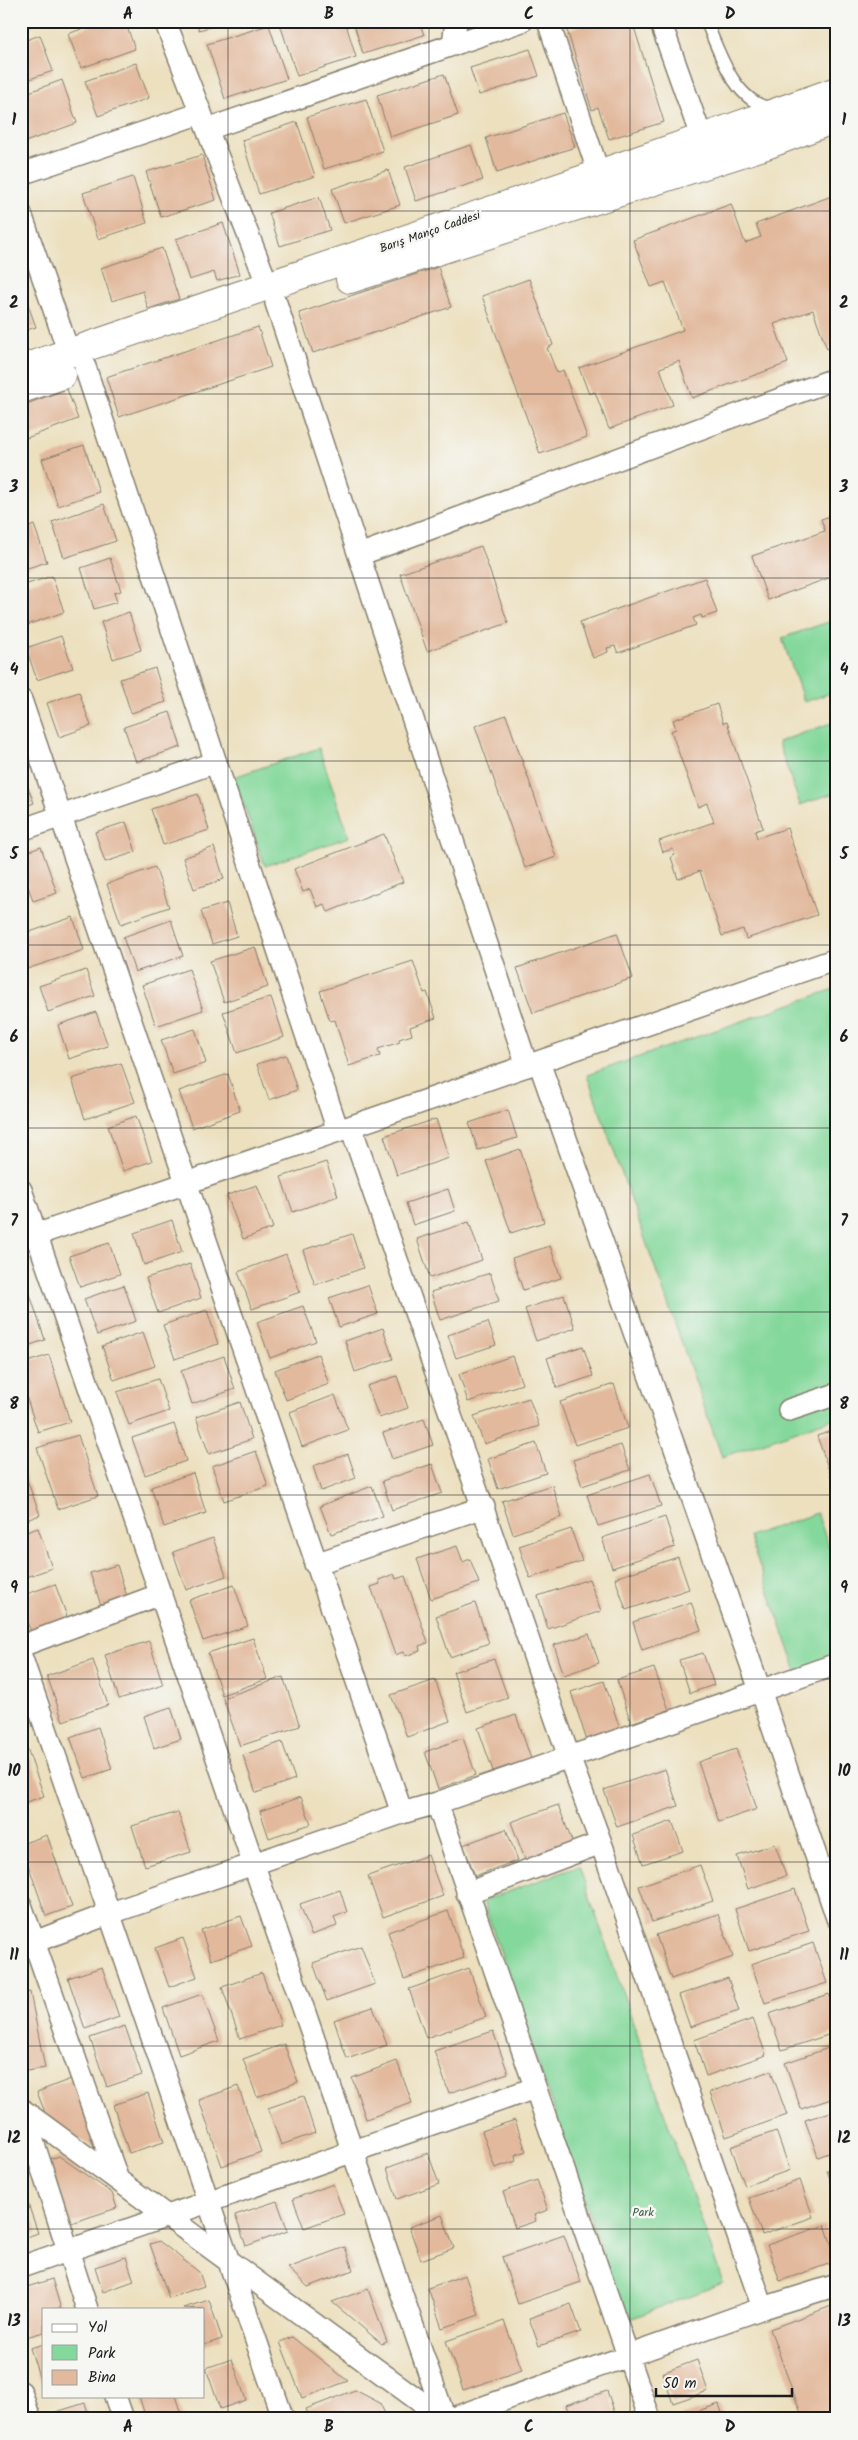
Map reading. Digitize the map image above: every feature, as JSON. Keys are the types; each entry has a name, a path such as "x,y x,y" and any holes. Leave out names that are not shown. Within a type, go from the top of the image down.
{"street":[{"path":"165,21 272,294 533,1064 760,1690 837,1918"},
{"path":"453,45 456,21"},
{"path":"21,174 205,121 453,45 522,21"},
{"path":"548,21 599,174"},
{"path":"660,21 702,139"},
{"name":"Barış Manço Caddesi","path":"21,389 77,360 272,294 599,174 837,91"},
{"name":"Barış Manço Caddesi","path":"272,294 769,144 837,118"},
{"path":"21,214 77,360 345,1129 484,1507 568,1757 763,2308"},
{"name":"Barış Manço Caddesi","path":"21,369 77,360"},
{"path":"359,554 837,378"},
{"path":"21,700 402,1814"},
{"path":"21,830 216,762"},
{"path":"29,1238 837,959"},
{"path":"21,1190 29,1238 161,1594 445,2419"},
{"path":"789,1410 837,1394"},
{"path":"315,1564 484,1507"},
{"path":"21,1646 161,1594"},
{"path":"21,1656 111,1913 283,2419"},
{"path":"28,1945 111,1913 438,1803 837,1664"},
{"path":"438,1803 467,1893 650,2419"},
{"path":"467,1893 600,1843"},
{"path":"21,1905 28,1945 118,2180"},
{"path":"21,2267 535,2088"},
{"path":"22,2109 445,2419"},
{"path":"22,2109 87,2308"},
{"path":"450,2419 763,2308 837,2285"},
{"path":"21,2392 30,2419"},
{"path":"116,2398 123,2419"}],"lane":[{"path":"706,21 731,75 746,95 763,107 785,110"}],"green space":[{"path":"837,619 837,691 804,702 782,638"},
{"path":"837,721 837,792 800,805 778,742"},
{"path":"319,748 349,837 265,866 234,777"},
{"path":"837,988 837,1417 722,1457 587,1075"},
{"path":"817,1513 837,1569 837,1661 798,1674 749,1536"},
{"name":"Park","path":"579,1866 723,2283 625,2321 483,1901"}],"building":[{"path":"21,21 42,21 42,22 21,29"},
{"path":"103,21 125,21 135,49 81,68 68,34"},
{"path":"196,21 227,21 227,22 199,30"},
{"path":"279,21 345,21 356,57 297,76"},
{"path":"353,21 419,21 424,35 363,54"},
{"path":"595,21 632,21 664,122 609,139 598,107 592,110 567,30"},
{"path":"269,25 287,79 225,99 207,44"},
{"path":"40,35 53,71 21,82 21,42"},
{"path":"530,49 539,76 479,95 470,68"},
{"path":"136,63 149,98 98,116 85,81"},
{"path":"444,74 458,115 390,137 377,95"},
{"path":"62,80 77,123 25,142 21,132 21,95"},
{"path":"366,99 383,151 324,169 307,117"},
{"path":"563,113 575,147 497,173 486,138"},
{"path":"297,122 315,176 259,194 242,140"},
{"path":"471,145 483,180 416,201 405,167"},
{"path":"202,155 216,200 161,217 146,172"},
{"path":"388,170 400,205 344,223 332,189"},
{"path":"133,177 147,223 98,239 83,193"},
{"path":"837,194 837,345 827,349 813,310 774,324 788,363 692,398 679,361 660,368 673,405 609,429 595,392 589,394 579,368 683,330 665,282 651,287 633,240 731,204 745,243 761,237 756,224"},
{"path":"319,197 330,230 280,246 269,213"},
{"path":"223,223 240,274 217,281 214,272 189,280 176,239"},
{"path":"162,248 179,299 148,309 143,291 112,301 101,268"},
{"path":"438,267 451,307 313,353 299,313"},
{"path":"529,279 553,345 547,348 557,373 563,370 587,437 540,454 482,296"},
{"path":"21,285 36,327 21,332"},
{"path":"258,327 271,367 119,417 106,377"},
{"path":"67,389 78,419 21,440 21,406"},
{"path":"84,445 99,492 58,506 42,459"},
{"path":"21,500 27,514 21,516"},
{"path":"104,504 116,541 64,558 52,522"},
{"path":"837,514 837,575 768,600 752,556 825,531 821,519"},
{"path":"34,525 47,562 21,570 21,530"},
{"path":"481,546 508,623 427,651 400,574"},
{"path":"110,558 121,591 114,593 117,602 94,609 81,568"},
{"path":"52,576 64,612 21,627 21,586"},
{"path":"705,578 717,613 702,618 701,615 693,618 696,625 618,653 615,646 607,648 608,652 593,658 580,622"},
{"path":"129,612 141,650 113,659 101,622"},
{"path":"61,636 73,668 37,680 26,648"},
{"path":"155,668 166,702 131,713 120,679"},
{"path":"79,692 91,726 59,737 47,703"},
{"path":"717,704 723,723 727,722 763,828 755,831 757,838 787,828 817,915 746,939 743,929 722,936 700,871 678,879 671,857 675,855 673,849 663,852 659,841 714,822 707,803 698,807 671,731 676,729 673,720"},
{"path":"170,712 181,747 136,762 124,727"},
{"path":"506,715 556,857 525,868 475,726"},
{"path":"21,769 34,803 21,808"},
{"path":"198,794 209,830 163,845 151,809"},
{"path":"126,822 136,852 105,862 95,832"},
{"path":"384,834 403,882 328,912 324,904 317,907 310,889 303,892 294,869"},
{"path":"41,847 57,893 33,901 21,866 21,854"},
{"path":"214,847 224,879 194,889 183,858"},
{"path":"155,867 169,907 121,924 107,884"},
{"path":"227,903 237,936 212,944 201,911"},
{"path":"73,917 84,950 21,971 21,935"},
{"path":"171,920 183,956 135,972 123,937"},
{"path":"617,933 633,978 533,1013 517,968"},
{"path":"255,947 268,987 224,1002 210,961"},
{"path":"413,961 424,993 427,992 436,1018 410,1027 412,1035 399,1039 400,1042 378,1049 380,1056 349,1066 335,1020 330,1021 320,991"},
{"path":"189,969 203,1010 156,1026 142,985"},
{"path":"86,970 95,996 48,1012 39,986"},
{"path":"271,997 284,1037 237,1053 223,1012"},
{"path":"96,1012 108,1046 69,1059 58,1025"},
{"path":"195,1029 206,1063 173,1074 161,1040"},
{"path":"286,1055 297,1090 269,1100 257,1064"},
{"path":"121,1063 135,1102 85,1119 72,1079"},
{"path":"228,1074 240,1111 192,1128 179,1091"},
{"path":"508,1110 517,1138 478,1150 469,1123"},
{"path":"136,1116 152,1161 123,1171 108,1126"},
{"path":"436,1119 449,1158 397,1175 384,1136"},
{"path":"520,1149 544,1222 511,1233 486,1161"},
{"path":"326,1162 338,1196 293,1212 281,1177"},
{"path":"257,1185 273,1228 243,1239 227,1195"},
{"path":"448,1189 455,1211 413,1225 406,1203"},
{"path":"172,1220 182,1252 144,1265 134,1233"},
{"path":"469,1222 482,1260 430,1278 417,1239"},
{"path":"352,1234 363,1268 315,1285 303,1250"},
{"path":"109,1243 120,1274 80,1287 69,1256"},
{"path":"550,1246 561,1278 523,1290 512,1258"},
{"path":"286,1254 300,1292 252,1309 238,1272"},
{"path":"190,1264 201,1298 158,1313 146,1278"},
{"path":"21,1267 45,1340 21,1348"},
{"path":"490,1273 499,1301 440,1320 431,1292"},
{"path":"124,1285 136,1321 97,1335 84,1299"},
{"path":"368,1285 378,1314 339,1327 329,1298"},
{"path":"564,1295 575,1328 536,1341 525,1309"},
{"path":"303,1306 316,1341 270,1358 257,1322"},
{"path":"207,1310 218,1344 175,1359 163,1325"},
{"path":"488,1322 496,1345 456,1358 448,1335"},
{"path":"383,1328 393,1359 355,1372 345,1341"},
{"path":"143,1332 155,1366 114,1380 102,1346"},
{"path":"583,1346 593,1376 557,1388 547,1358"},
{"path":"318,1354 329,1384 286,1400 275,1370"},
{"path":"49,1355 70,1422 38,1432 21,1381 21,1364"},
{"path":"224,1356 235,1389 192,1404 181,1371"},
{"path":"512,1356 522,1384 468,1402 459,1374"},
{"path":"397,1376 408,1408 379,1418 367,1386"},
{"path":"158,1379 169,1411 129,1425 117,1392"},
{"path":"614,1384 628,1428 575,1445 560,1402"},
{"path":"335,1395 348,1430 302,1447 290,1412"},
{"path":"529,1398 539,1426 484,1444 474,1416"},
{"path":"240,1402 252,1439 209,1454 196,1417"},
{"path":"424,1419 433,1445 392,1459 383,1433"},
{"path":"174,1424 186,1461 145,1475 132,1438"},
{"path":"837,1429 837,1477 832,1479 817,1436"},
{"path":"78,1435 98,1496 58,1509 37,1448"},
{"path":"536,1443 546,1473 498,1489 488,1459"},
{"path":"621,1445 630,1470 582,1486 573,1460"},
{"path":"256,1451 268,1486 224,1501 212,1466"},
{"path":"348,1454 356,1478 321,1491 313,1466"},
{"path":"21,1464 40,1515 21,1522"},
{"path":"432,1464 442,1493 392,1510 382,1481"},
{"path":"193,1473 206,1513 164,1527 151,1487"},
{"path":"650,1474 661,1506 598,1526 587,1495"},
{"path":"552,1485 562,1517 513,1534 502,1501"},
{"path":"372,1486 383,1516 331,1534 320,1506"},
{"path":"665,1517 675,1547 612,1568 602,1538"},
{"path":"38,1528 52,1568 21,1579 21,1534"},
{"path":"571,1529 582,1561 530,1578 519,1546"},
{"path":"213,1538 226,1576 186,1590 173,1552"},
{"path":"457,1546 463,1562 470,1559 479,1583 431,1599 417,1559"},
{"path":"678,1557 689,1589 626,1610 615,1578"},
{"path":"117,1565 129,1603 103,1611 90,1573"},
{"path":"394,1574 396,1579 405,1576 428,1643 419,1646 420,1651 405,1656 403,1652 395,1655 371,1587 380,1584 379,1580"},
{"path":"589,1579 601,1611 548,1629 538,1596"},
{"path":"55,1584 68,1619 31,1632 21,1607 21,1596"},
{"path":"234,1585 248,1626 203,1641 189,1600"},
{"path":"691,1602 701,1630 642,1650 633,1622"},
{"path":"475,1603 489,1643 450,1657 436,1616"},
{"path":"589,1634 599,1663 564,1675 554,1645"},
{"path":"253,1638 267,1679 222,1695 208,1653"},
{"path":"149,1641 163,1685 119,1699 105,1655"},
{"path":"703,1653 714,1685 690,1693 679,1660"},
{"path":"494,1659 508,1698 467,1712 453,1672"},
{"path":"93,1660 108,1705 63,1721 47,1676"},
{"path":"654,1668 669,1710 631,1723 617,1680"},
{"path":"283,1677 300,1726 240,1746 223,1698"},
{"path":"435,1680 450,1721 407,1737 391,1695"},
{"path":"604,1681 620,1729 587,1741 571,1692"},
{"path":"171,1707 181,1739 154,1748 144,1716"},
{"path":"516,1715 531,1759 493,1771 478,1728"},
{"path":"98,1727 112,1769 85,1778 70,1737"},
{"path":"463,1738 476,1775 438,1789 425,1752"},
{"path":"282,1742 295,1779 256,1793 243,1755"},
{"path":"27,1748 44,1796 21,1804 21,1750"},
{"path":"736,1749 757,1809 719,1822 698,1762"},
{"path":"665,1769 678,1806 617,1827 604,1790"},
{"path":"301,1797 311,1824 269,1838 260,1811"},
{"path":"558,1805 575,1849 528,1867 511,1822"},
{"path":"178,1812 191,1852 145,1866 132,1826"},
{"path":"672,1821 683,1851 643,1864 633,1835"},
{"path":"506,1829 518,1860 475,1876 463,1845"},
{"path":"47,1835 72,1907 46,1916 21,1844"},
{"path":"775,1844 786,1876 748,1889 737,1856"},
{"path":"428,1855 443,1896 383,1917 368,1876"},
{"path":"700,1865 713,1901 652,1922 639,1886"},
{"path":"795,1889 809,1931 749,1951 735,1909"},
{"path":"340,1890 347,1912 334,1917 337,1926 311,1935 300,1904"},
{"path":"448,1911 464,1958 404,1979 388,1932"},
{"path":"718,1914 733,1957 671,1979 656,1935"},
{"path":"241,1916 252,1946 211,1960 201,1930"},
{"path":"183,1938 197,1977 169,1987 155,1948"},
{"path":"813,1943 827,1983 765,2003 751,1964"},
{"path":"361,1946 375,1984 327,2001 313,1963"},
{"path":"102,1967 119,2017 85,2029 68,1978"},
{"path":"469,1968 486,2017 426,2038 409,1989"},
{"path":"262,1973 281,2025 240,2039 222,1987"},
{"path":"728,1978 739,2011 690,2027 679,1995"},
{"path":"30,1992 45,2068 21,2072 21,1994"},
{"path":"202,1994 219,2041 179,2055 163,2008"},
{"path":"829,1994 837,2017 837,2032 782,2050 769,2014"},
{"path":"373,2007 387,2045 347,2059 334,2020"},
{"path":"753,2019 766,2055 706,2076 694,2040"},
{"path":"125,2026 142,2075 107,2087 90,2038"},
{"path":"493,2031 508,2073 449,2093 434,2051"},
{"path":"284,2044 298,2082 257,2097 243,2059"},
{"path":"837,2045 837,2097 801,2109 785,2063"},
{"path":"397,2061 412,2103 366,2119 352,2078"},
{"path":"771,2071 787,2115 726,2137 710,2092"},
{"path":"76,2077 101,2143 92,2147 46,2115 37,2092"},
{"path":"238,2086 261,2152 222,2166 199,2100"},
{"path":"148,2093 164,2142 129,2153 113,2105"},
{"path":"303,2096 315,2133 281,2145 268,2108"},
{"path":"837,2110 837,2150 818,2157 805,2120"},
{"path":"515,2120 526,2151 515,2155 516,2161 495,2168 482,2131"},
{"path":"776,2131 790,2170 745,2186 731,2147"},
{"path":"428,2153 439,2184 397,2199 387,2168"},
{"path":"59,2156 112,2193 117,2208 65,2225 45,2161"},
{"path":"837,2166 837,2198 836,2198 827,2170"},
{"path":"537,2180 548,2210 534,2215 536,2221 515,2228 503,2192"},
{"path":"800,2180 813,2217 762,2235 749,2198"},
{"path":"333,2184 344,2214 304,2228 293,2199"},
{"path":"24,2192 38,2233 21,2239 21,2193"},
{"path":"277,2201 288,2231 246,2246 235,2215"},
{"path":"442,2215 454,2248 421,2260 409,2227"},
{"path":"825,2225 837,2261 780,2281 767,2245"},
{"path":"564,2235 581,2282 518,2304 502,2257"},
{"path":"159,2241 199,2272 204,2286 169,2298 150,2244"},
{"path":"345,2247 353,2270 308,2287 288,2268"},
{"path":"126,2257 134,2281 103,2292 95,2267"},
{"path":"465,2275 479,2315 442,2328 428,2288"},
{"path":"52,2279 61,2308 42,2308 42,2333 26,2337 21,2321 21,2289"},
{"path":"368,2289 387,2342 382,2344 332,2302"},
{"path":"209,2300 222,2339 205,2345 205,2308 183,2308"},
{"path":"571,2304 581,2332 539,2346 529,2318"},
{"path":"837,2304 837,2419 803,2419 770,2329"},
{"path":"504,2321 522,2370 463,2390 446,2341"},
{"path":"292,2337 348,2381 302,2398 280,2342"},
{"path":"42,2345 42,2386 30,2348"},
{"path":"232,2359 246,2400 220,2409 206,2368"},
{"path":"697,2360 708,2391 673,2403 662,2373"},
{"path":"355,2390 380,2403 385,2414 372,2419 310,2419 306,2409"},
{"path":"607,2391 617,2419 571,2419 566,2405"},
{"path":"140,2398 177,2398 183,2417 177,2419 146,2419"},
{"path":"85,2403 90,2419 58,2419 56,2412"},
{"path":"719,2404 724,2419 677,2418"}]}
